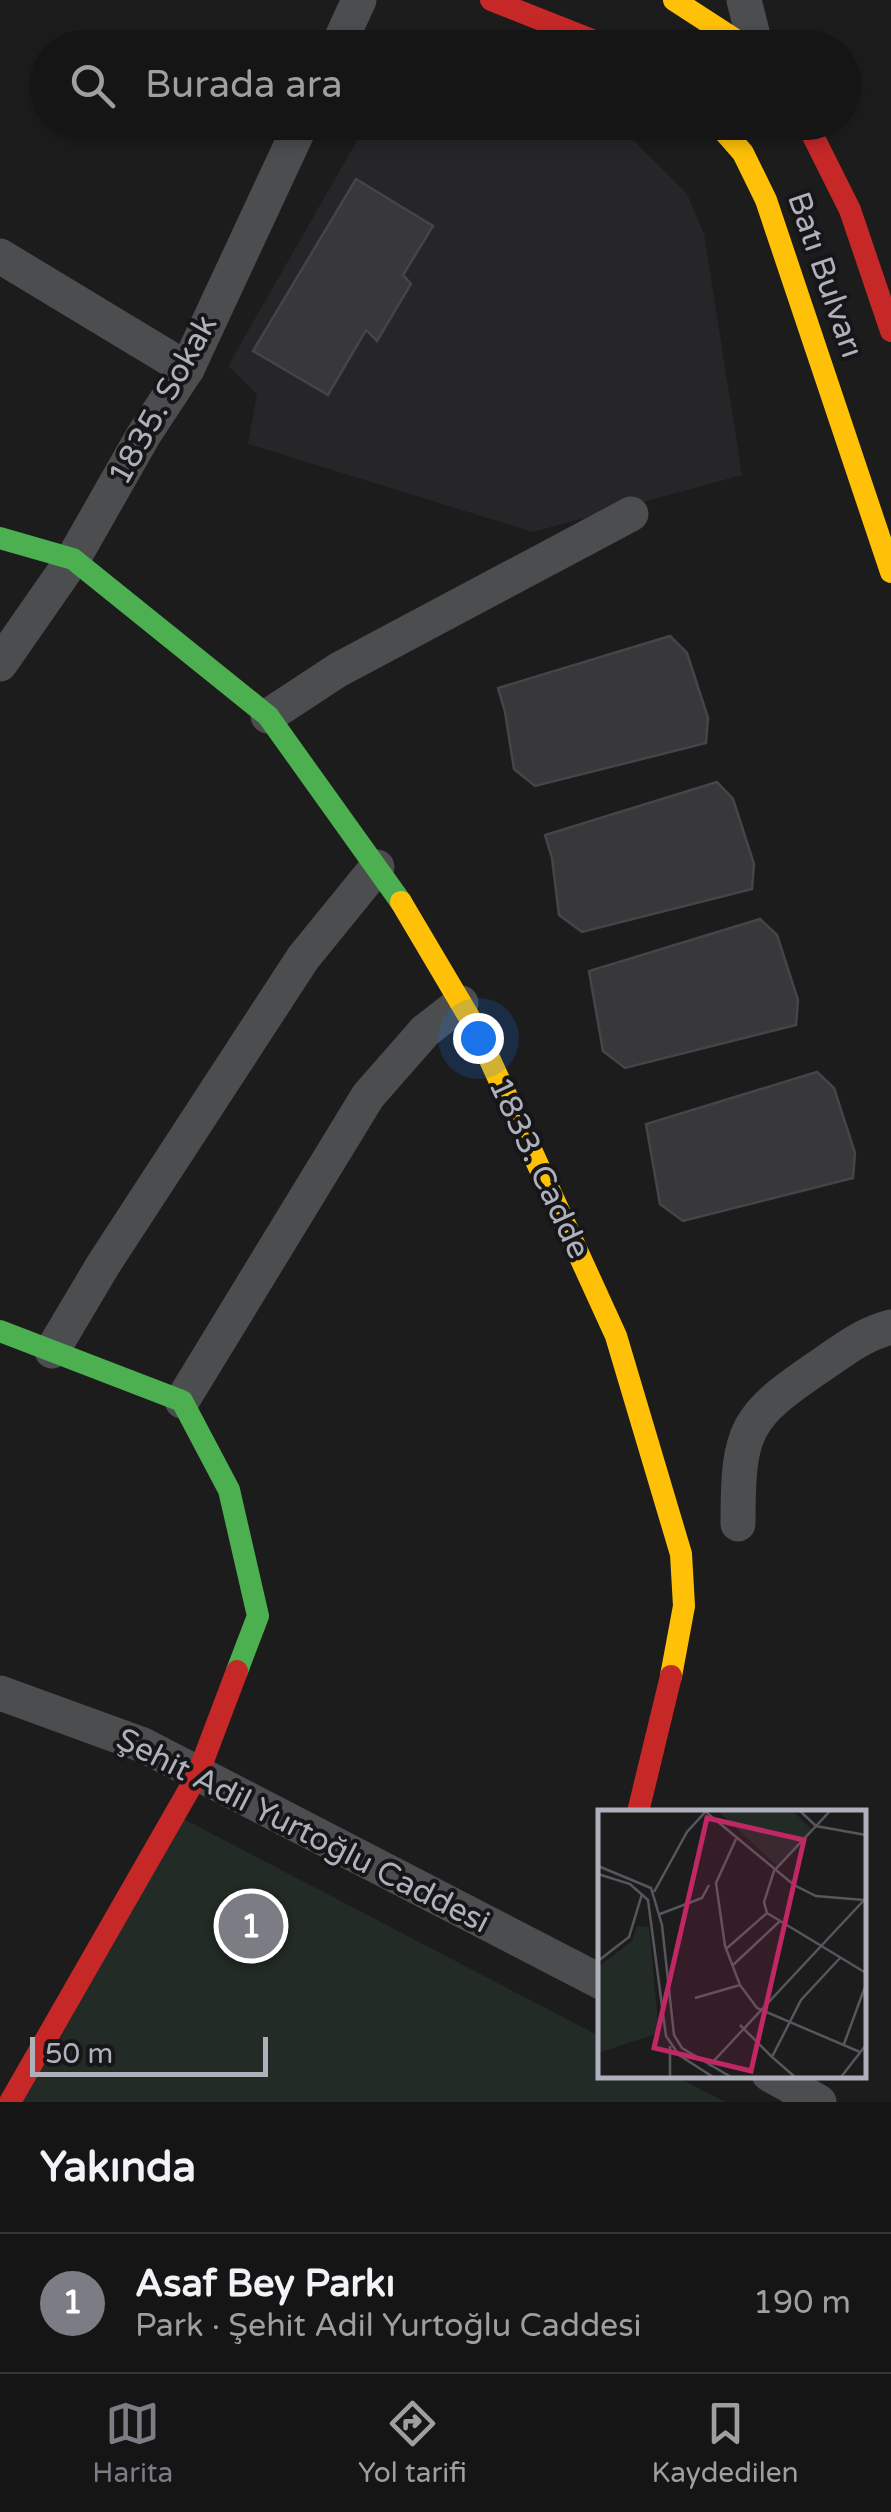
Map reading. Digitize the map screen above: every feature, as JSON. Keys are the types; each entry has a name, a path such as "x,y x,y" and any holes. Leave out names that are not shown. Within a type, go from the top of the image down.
{"street":[{"path":"345,30 359,0"},
{"path":"491,0 567,30"},
{"path":"674,0 720,30"},
{"path":"744,0 752,30"},
{"name":"1835. Sokak","path":"0,664 74,559 143,436 186,369 294,140"},
{"name":"Batı Bulvarı","path":"731,140 766,200 891,572"},
{"name":"Batı Bulvarı","path":"815,140 850,210 891,331"},
{"path":"0,256 186,369"},
{"path":"268,716 338,670 631,514"},
{"name":"1833. Cadde","path":"0,538 74,559 268,716 398,896 461,1003 616,1336 680,1554 684,1606 662,1726 639,1810"},
{"path":"52,1351 103,1265 303,958 377,867"},
{"path":"182,1400 368,1096 425,1031 461,1003"},
{"path":"738,1524 738,1464 753,1421 774,1396 867,1333 891,1327"},
{"path":"0,1332 182,1400 229,1490 258,1616 198,1774 10,2102"},
{"name":"Şehit Adil Yurtoğlu Caddesi","path":"0,1693 143,1746 598,1970"},
{"path":"774,2077 819,2102"}],"shaded area":[{"path":"357,140 633,140 687,194 704,234 742,475 533,532 248,444 257,394 228,366"},
{"path":"176,1815 598,2035 598,2077 677,2077 725,2102 15,2102"}],"building":[{"path":"356,179 433,226 403,275 411,284 377,341 366,330 328,395 253,351"},
{"path":"670,636 687,653 708,718 706,743 535,786 514,769 498,688"},
{"path":"717,782 733,799 754,864 752,889 582,932 559,915 545,835"},
{"path":"760,919 777,935 798,1000 796,1025 625,1068 603,1051 589,971"},
{"path":"817,1072 834,1088 855,1153 853,1178 683,1221 660,1204 646,1124"}],"traffic: fast":[{"path":"0,538 73,559 268,716 401,902"},
{"path":"0,1331 182,1401 229,1490 258,1616 237,1671"}],"traffic: slow":[{"path":"674,0 720,30"},
{"path":"732,140 743,153 766,200 891,572"},
{"path":"401,902 475,1027 616,1336 681,1554 684,1606 671,1676"}],"traffic: jam":[{"path":"491,0 567,30"},
{"path":"815,140 850,210 891,331"},
{"path":"10,2102 198,1774 237,1671"},
{"path":"638,1810 671,1676"}],"place":[{"name":"Asaf Bey Parkı","path":"251,1926"}]}
